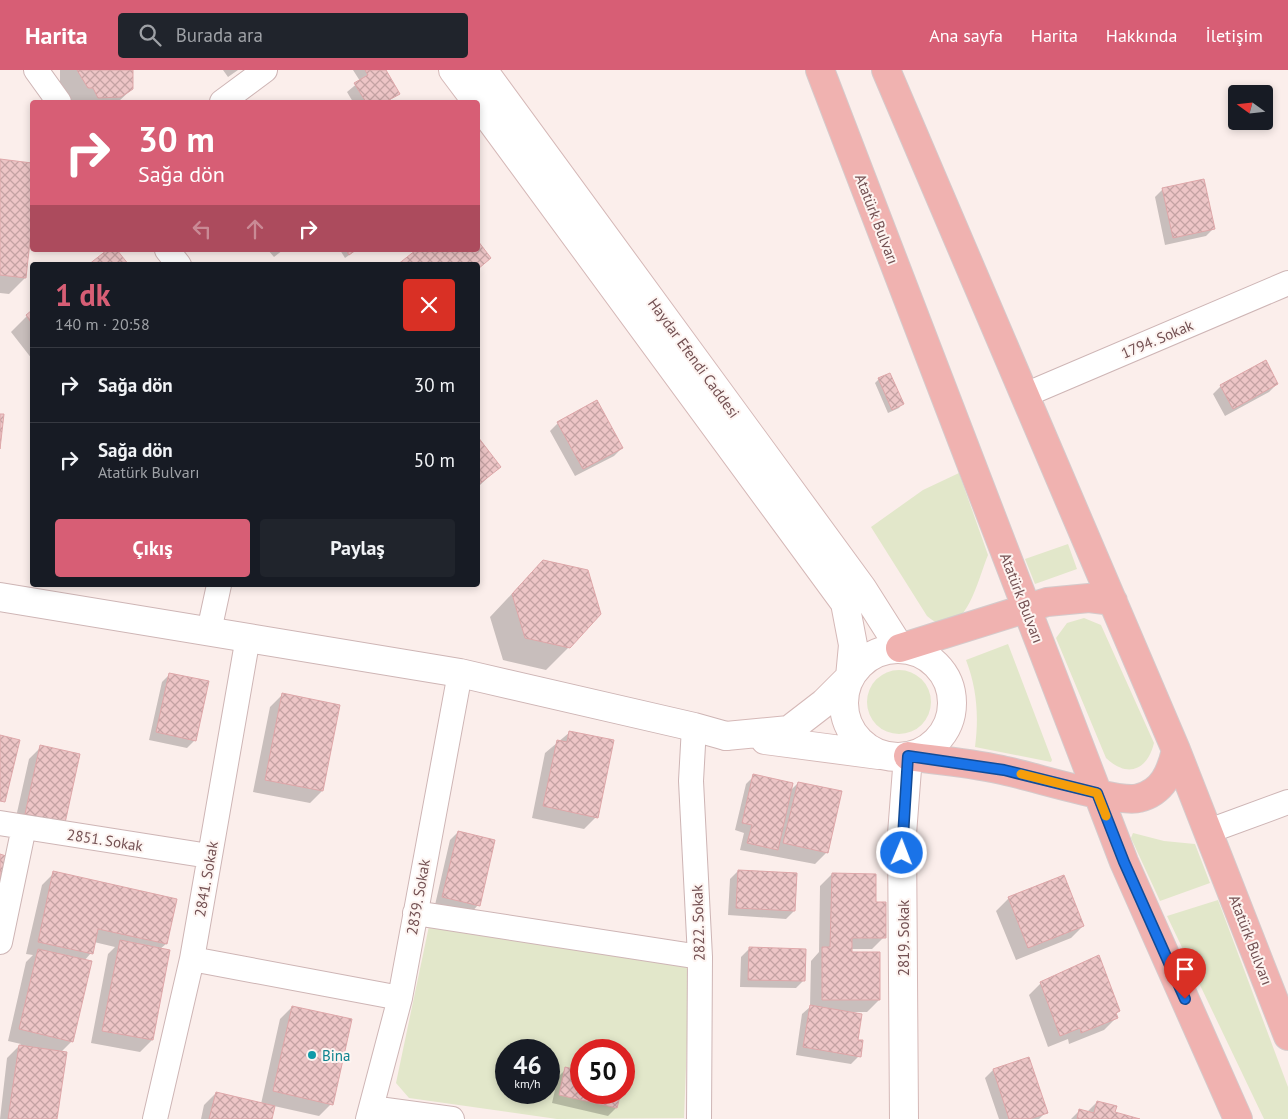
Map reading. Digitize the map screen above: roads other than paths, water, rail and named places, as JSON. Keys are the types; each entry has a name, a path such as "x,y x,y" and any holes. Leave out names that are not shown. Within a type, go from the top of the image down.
{"highway":[{"name":"Atatürk Bulvarı","path":"820,70 1124,862 1238,1119"},
{"name":"Atatürk Bulvarı","path":"886,70 1176,750 1288,1036"},
{"path":"900,648 1047,602 1089,598 1112,601"},
{"path":"899,756 1004,770 1118,799 1139,799 1158,789 1171,772 1176,750"}],"main road":[{"name":"Haydar Efendi Caddesi","path":"453,70 475,100"},
{"name":"Haydar Efendi Caddesi","path":"483,70 862,588 900,648"},
{"path":"807,70 884,238"},
{"path":"898,70 948,212"},
{"name":"Haydar Efendi Caddesi","path":"480,107 843,598 852,633 850,677"},
{"path":"0,597 460,673 726,736 899,756 926,749 941,736 950,718 952,699 947,680 936,663 920,653 900,648 885,650 871,655 859,665 850,677 818,709 788,730 726,736"},
{"path":"850,677 844,697 846,718 855,736 870,750 899,756"},
{"name":"2819. Sokak","path":"899,756 902,834 904,1119"}],"street":[{"path":"36,70 58,100"},
{"path":"225,100 265,70"},
{"path":"169,252 177,262"},
{"name":"1794. Sokak","path":"1025,395 1288,284"},
{"path":"209,631 219,587"},
{"name":"2841. Sokak","path":"154,1119 192,959 248,637"},
{"name":"2839. Sokak","path":"370,1114 400,998 460,673"},
{"name":"2822. Sokak","path":"694,727 691,781 700,957 699,1119"},
{"path":"1209,831 1288,802"},
{"name":"2851. Sokak","path":"0,822 210,856"},
{"path":"0,942 24,827"},
{"path":"416,913 700,957"},
{"path":"192,959 400,998"},
{"path":"370,1114 452,1119"}],"place":[{"name":"Bina","path":"312,1055"}]}
